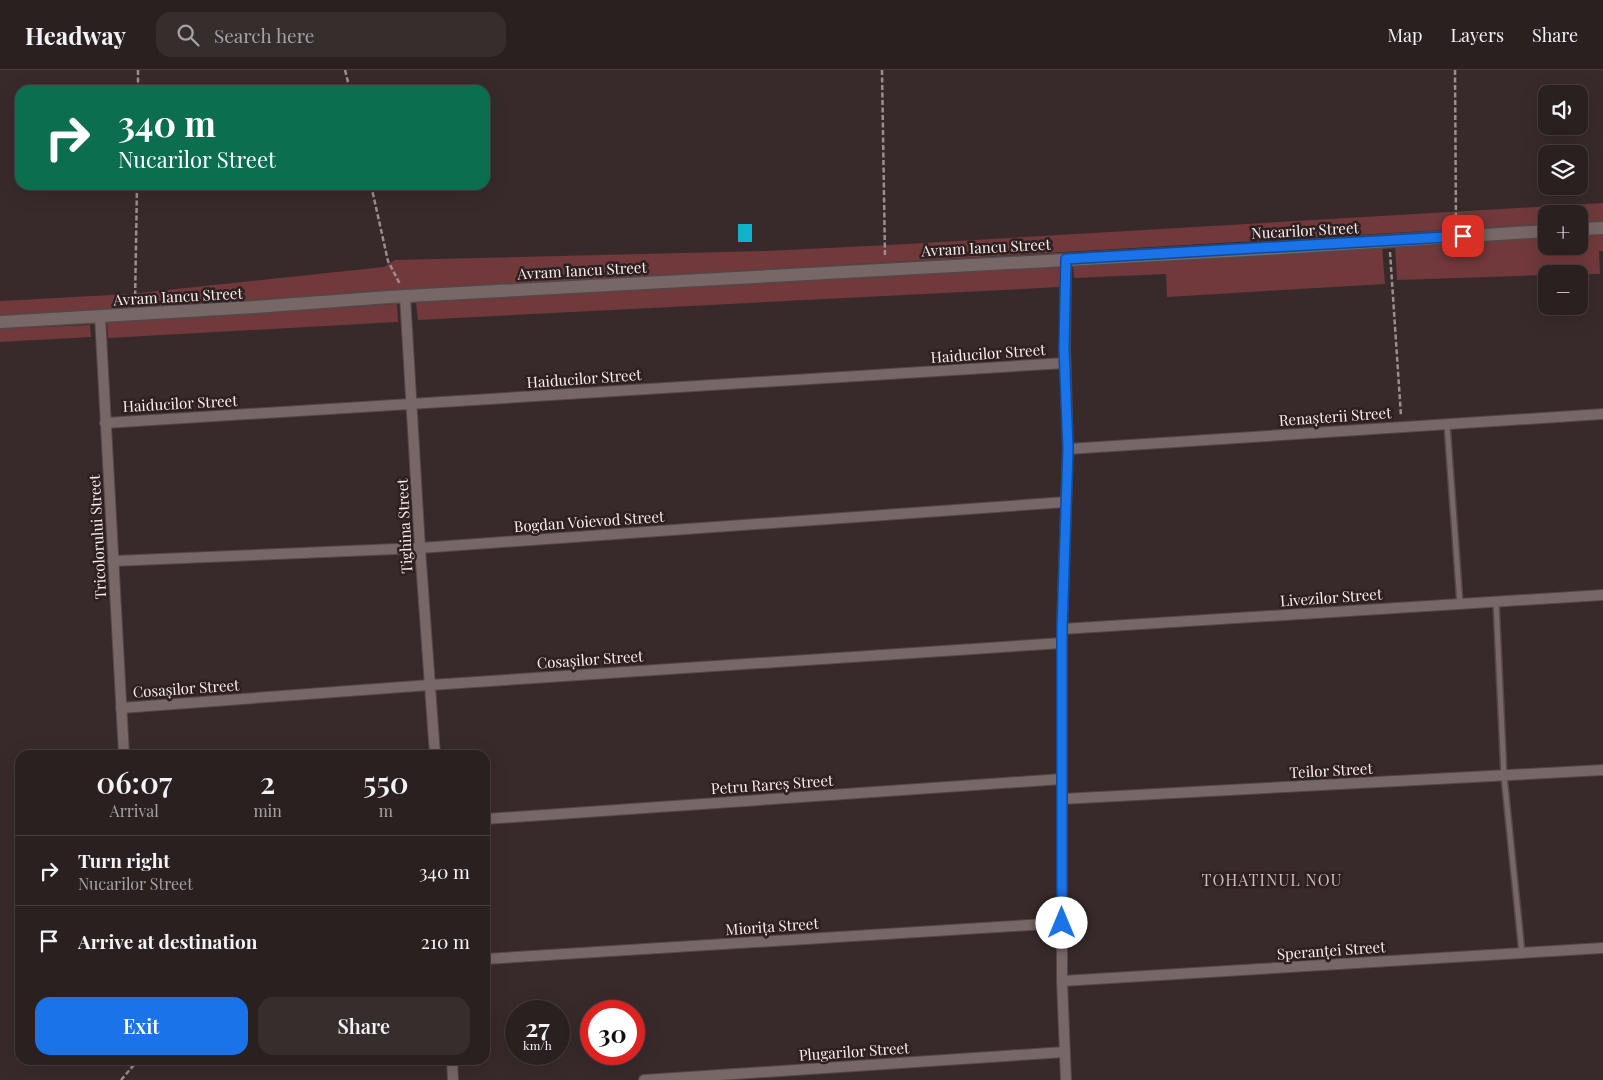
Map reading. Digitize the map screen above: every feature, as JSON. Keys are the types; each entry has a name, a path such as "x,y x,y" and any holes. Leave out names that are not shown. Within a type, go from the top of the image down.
{"street":[{"path":"1588,229 1603,228"},
{"name":"Nucarilor Street","path":"1066,259 1538,232"},
{"name":"Avram Iancu Street","path":"0,322 406,296 1066,259"},
{"path":"1066,259 1065,363 1068,449 1062,629 1062,981 1066,1080"},
{"name":"Tighina Street","path":"406,296 420,548 436,750"},
{"name":"Tricolorului Street","path":"100,316 124,750"},
{"name":"Haiducilor Street","path":"105,423 1065,363"},
{"name":"Renașterii Street","path":"1068,449 1603,414"},
{"name":"Bogdan Voievod Street","path":"113,561 420,548 1066,502"},
{"name":"Livezilor Street","path":"1062,629 1603,595"},
{"name":"Cosașilor Street","path":"121,708 430,685 1062,643"},
{"name":"Teilor Street","path":"1062,799 1603,770"},
{"name":"Petru Rareș Street","path":"490,819 1062,779"},
{"name":"Miorița Street","path":"490,960 1062,923"},
{"name":"Speranței Street","path":"1062,981 1603,948"},
{"name":"Plugarilor Street","path":"644,1080 1065,1052"},
{"path":"452,1065 453,1080"}],"lane":[{"path":"1447,424 1460,604"},
{"path":"1496,602 1504,776 1522,953"}],"path":[{"path":"138,70 138,85"},
{"path":"345,70 349,85"},
{"path":"882,70 886,269"},
{"path":"1455,70 1456,237"},
{"path":"135,314 137,190"},
{"path":"372,190 388,261 406,296"},
{"path":"1389,241 1402,427"},
{"path":"121,1080 133,1065"}],"shaded area":[{"path":"1603,203 1603,221 1588,222 1588,205 1569,205"},
{"path":"1538,207 1538,224 393,291 0,316 0,301 130,294 384,267 395,260 766,251"},
{"path":"1603,233 1603,251 1599,251 1600,274 1588,274 1588,265 1538,265 1538,275 1397,280 1395,244 1538,236 1538,255 1588,255 1588,234"},
{"path":"1382,246 1385,284 1167,297 1166,274 1074,278 1073,265"},
{"path":"1060,266 1060,287 418,320 416,302"},
{"path":"397,304 398,322 108,338 107,322"},
{"path":"90,325 91,337 0,342 0,329"}],"building":[{"path":"738,224 752,224 752,242 738,242"}],"district":[{"name":"TOHATINUL NOU","path":"1272,879"}],"route":[{"path":"1062,923 1062,629 1068,449 1064,348 1066,259 1266,249 1463,236"}]}
